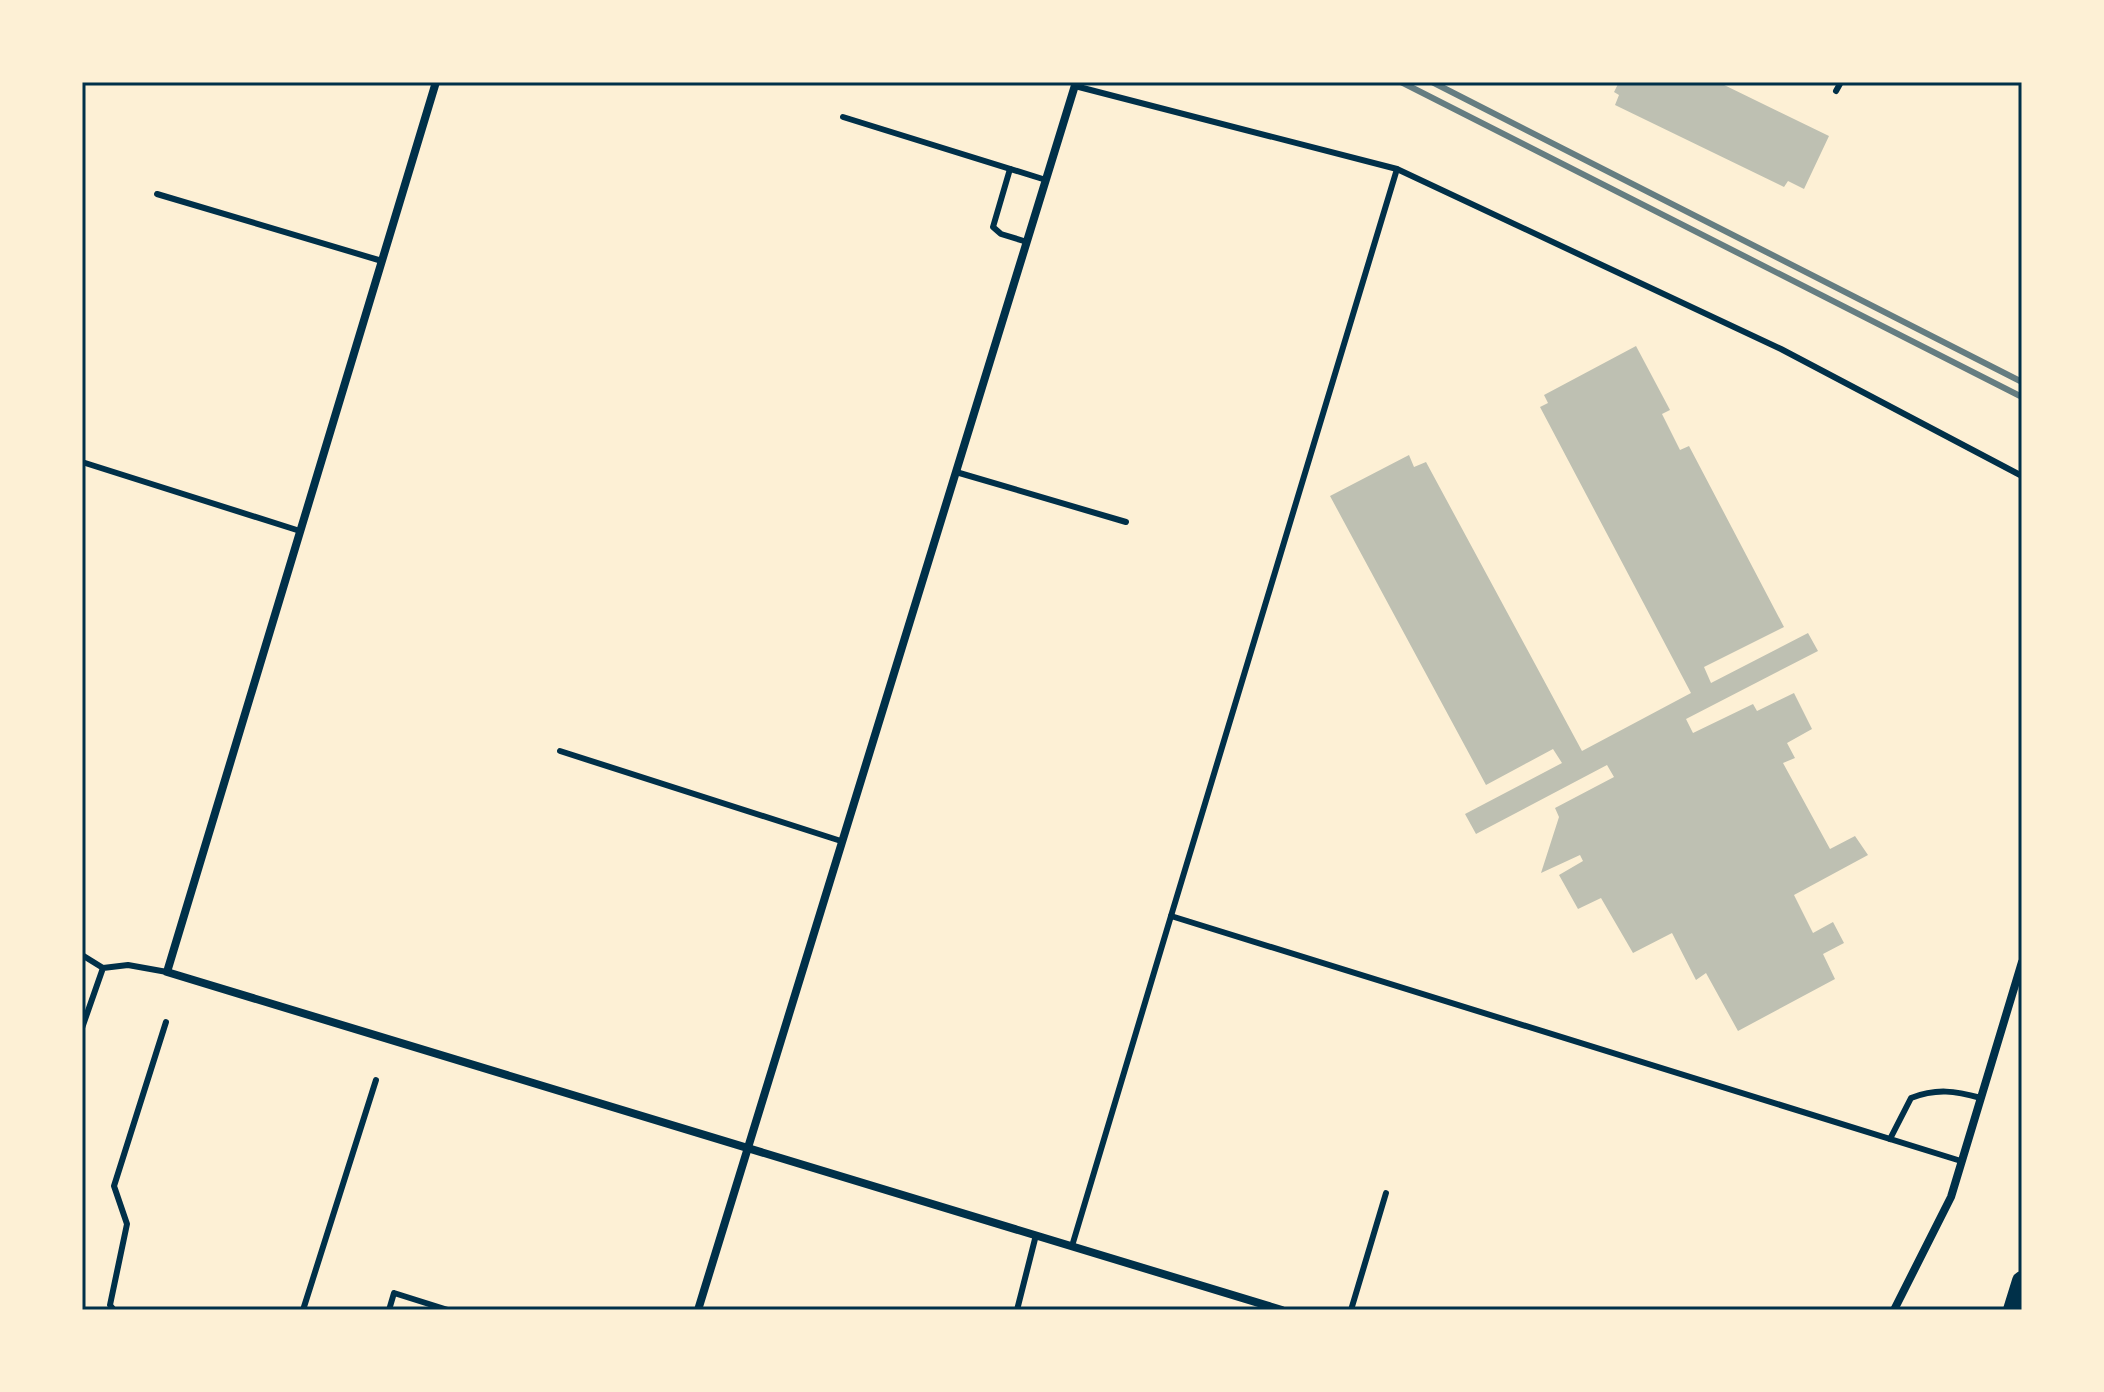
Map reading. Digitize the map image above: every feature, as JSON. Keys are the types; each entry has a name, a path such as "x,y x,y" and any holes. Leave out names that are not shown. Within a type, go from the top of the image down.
{"main road":[{"path":"2013,1310 2022,1281"}],"street":[{"path":"436,82 167,972 1282,1310"},
{"path":"698,1310 1076,84"},
{"path":"1894,1310 1951,1197 2022,962"}],"lane":[{"path":"1836,91 1841,82"},
{"path":"1076,84 1397,169 1781,349 2022,476"},
{"path":"843,117 1046,180"},
{"path":"1010,169 993,227 1001,234 1027,242"},
{"path":"1072,1246 1397,169"},
{"path":"157,194 382,261"},
{"path":"82,462 300,531"},
{"path":"956,472 1126,522"},
{"path":"560,751 841,841"},
{"path":"1171,916 1961,1161"},
{"path":"82,955 103,968 128,965 167,972"},
{"path":"82,1028 103,968"},
{"path":"114,1310 110,1305 127,1224 114,1186 166,1022"},
{"path":"303,1310 376,1080"},
{"path":"1890,1139 1911,1098 1930,1091 1952,1091 1981,1098"},
{"path":"1351,1310 1386,1193"},
{"path":"1017,1310 1036,1235"},
{"path":"389,1310 394,1293 448,1310"}],"building":[{"path":"1619,82 1718,82 1829,136 1804,189 1788,181 1784,187 1615,105 1619,95 1614,92"},
{"path":"1636,346 1670,410 1662,414 1680,450 1689,446 1784,627 1704,667 1711,683 1808,633 1818,651 1686,719 1693,733 1753,704 1757,711 1794,693 1812,729 1787,743 1795,758 1783,763 1830,849 1855,836 1868,855 1794,895 1813,933 1833,922 1844,943 1823,954 1835,979 1738,1031 1706,973 1696,980 1672,933 1633,953 1601,898 1578,909 1559,875 1583,861 1580,855 1541,873 1559,817 1555,808 1614,777 1607,765 1476,834 1465,814 1562,763 1553,749 1486,785 1330,496 1409,455 1414,467 1426,462 1582,751 1691,693 1540,407 1548,403 1544,395"}],"railway":[{"path":"1401,82 2022,397"},
{"path":"1432,82 2022,382"}]}
